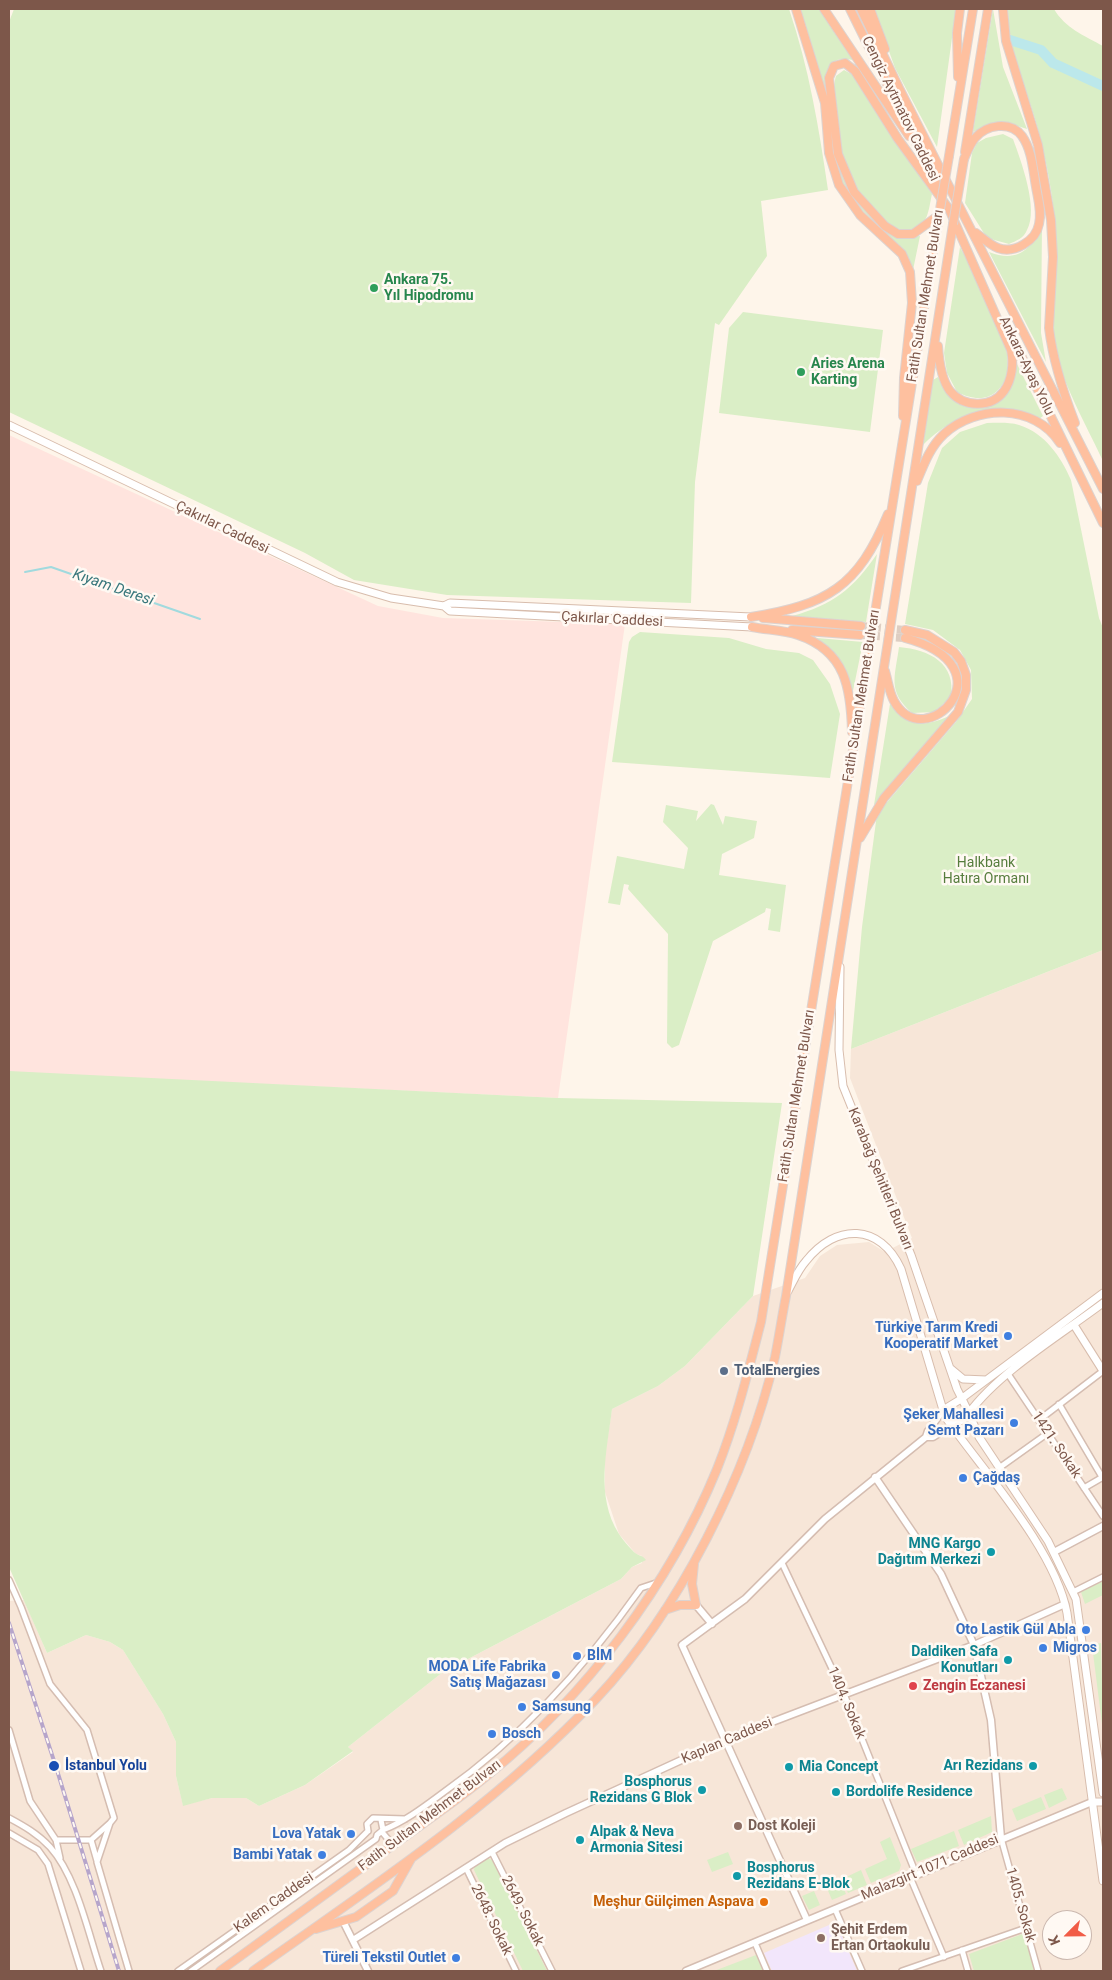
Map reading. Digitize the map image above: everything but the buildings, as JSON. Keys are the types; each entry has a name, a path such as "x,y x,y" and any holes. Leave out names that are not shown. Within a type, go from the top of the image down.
{"highway":[{"path":"796,9 825,103 829,153 839,185 860,215 902,254 910,272 912,303 904,378 903,443"},
{"path":"824,9 925,159"},
{"name":"Cengiz Aytmatov Caddesi","path":"850,9 948,209"},
{"name":"Cengiz Aytmatov Caddesi","path":"861,9 952,191"},
{"path":"870,9 899,88"},
{"path":"959,97 957,33 960,9"},
{"name":"Fatih Sultan Mehmet Bulvarı","path":"220,1971 489,1774 548,1719 602,1660 656,1584 695,1516 716,1471 735,1422 761,1322 973,9"},
{"name":"Fatih Sultan Mehmet Bulvarı","path":"253,1971 498,1792 552,1743 597,1698 665,1610 694,1561 737,1471 757,1417 774,1358 786,1296 988,9"},
{"path":"1004,9 1006,41 1038,145 1051,220 1053,257 1049,328 1056,370 1095,471"},
{"path":"936,336 944,379 954,395 960,400 977,404 992,401 1004,392 1012,368 1012,350 948,209 898,139 854,71 845,63 834,66 829,78 838,154 854,192 886,226 898,234 913,234 939,215"},
{"path":"964,159 975,138 985,130 1004,126 1014,129 1021,135 1028,148 1040,208 1039,227 1036,234 1024,245 1008,250 999,248 973,230"},
{"name":"Ankara-Ayaş Yolu","path":"952,191 1103,489"},
{"name":"Ankara-Ayaş Yolu","path":"948,209 1103,523"},
{"path":"912,497 932,447 954,426 981,414 1010,413 1038,422 1057,439 1073,464"},
{"path":"751,617 802,606 820,599 848,581 871,551 894,501"},
{"path":"751,617 861,630 752,627"},
{"path":"752,627 797,635 809,640 820,646 838,664 847,681 852,699 853,750"},
{"path":"857,844 872,815 884,798 958,712 966,690 966,675 961,661 954,652 927,635 905,634 927,646 952,665 957,674 958,685 955,696 950,706 941,713 929,718 908,714 900,709 894,700 884,668"},
{"path":"665,1610 680,1605 696,1605 692,1584 694,1561"},
{"path":"310,1931 356,1916 393,1891 412,1856"}],"main road":[{"name":"Çakırlar Caddesi","path":"9,425 337,582 391,598 444,606 450,611 752,627"},
{"name":"Çakırlar Caddesi","path":"444,606 450,603 751,617"},
{"path":"703,615 703,625"},
{"name":"Karabağ Şehitleri Bulvarı","path":"840,951 839,1050 843,1086 911,1255 961,1399 979,1437 1054,1552 1073,1592 1078,1611 1102,1773 1103,1792"},
{"name":"Karabağ Şehitleri Bulvarı","path":"786,1296 807,1259 829,1241 854,1233 867,1234 886,1245 894,1254 901,1269 946,1418 1040,1548 1065,1604 1103,1881"},
{"path":"943,1410 987,1380 1103,1293"},
{"path":"952,1426 964,1419 982,1396 1008,1374 1103,1303"},
{"path":"1074,1325 1101,1362 1103,1371"},
{"path":"949,1367 963,1379 987,1380"},
{"path":"1092,1802 1103,1792"},
{"path":"1092,1802 1103,1802"}],"street":[{"path":"1039,1420 1103,1371"},
{"name":"1421. Sokak","path":"1008,1374 1103,1516"},
{"path":"1059,1404 1103,1477 1084,1488"},
{"path":"807,1920 682,1645 745,1599 825,1519 926,1437 928,1431 943,1410"},
{"path":"926,1437 933,1437 952,1426"},
{"path":"999,1468 1048,1433"},
{"path":"875,1477 941,1574 974,1646 991,1720 1001,1838"},
{"path":"1054,1552 1103,1526"},
{"name":"1404. Sokak","path":"782,1563 844,1694 944,1956"},
{"path":"1073,1592 1103,1577"},
{"path":"9,1580 50,1684 87,1730 114,1818 91,1840 56,1840"},
{"name":"Kalem Caddesi","path":"191,1971 376,1840 381,1832 405,1819 475,1770 540,1712 595,1649 641,1588 656,1584"},
{"name":"Kaplan Caddesi","path":"352,1940 517,1836 725,1740 974,1646 1065,1604"},
{"path":"696,1605 712,1624"},
{"path":"540,1712 548,1719"},
{"path":"9,1730 30,1801 56,1840 60,1860"},
{"name":"Malazgirt 1071 Caddesi","path":"686,1971 1001,1838 1092,1802"},
{"path":"9,1818 39,1837 60,1860 69,1877 101,1971"},
{"name":"Kalem Caddesi","path":"178,1971 349,1850 368,1831 367,1826 370,1820 375,1818 381,1820"},
{"path":"381,1832 381,1820 405,1819"},
{"path":"97,1862 110,1823"},
{"path":"368,1831 381,1832 394,1845"},
{"path":"9,1833 38,1850 48,1864 81,1971"},
{"name":"1405. Sokak","path":"1001,1838 1038,1971"},
{"path":"91,1840 129,1971"},
{"name":"2649. Sokak","path":"492,1852 552,1971"},
{"name":"2648. Sokak","path":"466,1868 516,1971"},
{"path":"835,1909 862,1971"},
{"path":"343,1921 368,1971"},
{"path":"902,1971 1026,1928"},
{"path":"755,1943 767,1971"},
{"path":"962,1950 968,1971"}],"shaded area":[{"path":"9,435 378,606 443,618 625,624 558,1098 9,1072"},
{"path":"1103,950 1103,1971 9,1971 9,1601 24,1600 47,1653 86,1635 110,1642 123,1650 163,1714 176,1742 176,1776 183,1805 212,1798 246,1798 259,1806 305,1785 353,1752 348,1747 443,1672 621,1579 632,1567 642,1563 642,1556 636,1554 619,1534 605,1492 605,1455 612,1409 658,1386 685,1366 753,1296 805,1278 820,1256 837,1245 869,1242 885,1252 912,1238 850,1078 851,1049"},
{"name":"Şehit Erdem Ertan Ortaokulu","path":"836,1922 857,1971 772,1971 764,1953"}],"green space":[{"name":"Ankara 75. Yıl Hipodromu","path":"14,9 789,9 813,98 828,190 761,201 767,256 719,325 715,323 695,482 691,603 447,595 354,580 305,553 9,412 9,22"},
{"path":"799,9 820,9 853,60 839,59 830,65 826,74 837,161 853,195 885,229 900,238 920,236 913,270 900,248 860,208 839,178 823,91"},
{"path":"874,9 956,9 937,147 895,68"},
{"path":"993,9 1003,67 1027,129 1013,125 993,124 973,132"},
{"path":"1008,9 1054,9 1070,26 1103,46 1103,461 1068,388 1055,345 1053,319 1056,242 1053,204 1037,124 1012,43"},
{"path":"844,70 853,75 932,194 925,220 915,229 906,231 897,228 878,215 857,191 848,174 840,148 834,92 836,76"},
{"path":"1003,134 1013,139 1028,185 1031,210 1026,233 1020,239 1009,244 987,238 965,203 972,153 977,143 986,138"},
{"path":"1042,224 1041,333 1046,362 989,252 1008,256 1022,252 1033,241"},
{"path":"960,247 998,321 1005,342 1008,362 1005,379 996,392 982,398 966,396 957,392 947,373 944,353"},
{"name":"Aries Arena Karting","path":"743,312 883,330 870,432 719,413 729,328"},
{"path":"1016,362 1043,416 1039,419 1024,413 992,410 977,413 948,425 923,445 933,380 938,377 947,392 958,403 971,408 979,408 994,403 1008,392"},
{"name":"Halkbank Hatıra Ormanı","path":"987,423 1015,424 1037,434 1057,455 1071,480 1099,618 1103,628 1103,950 851,1049 862,927 877,814 956,722 972,699 971,670 960,650 933,630 905,624 928,483 942,448 960,432"},
{"path":"877,554 866,622 792,616 819,607 841,594 859,577"},
{"path":"640,632 729,638 766,649 799,653 813,660 830,684 840,714 830,778 612,762 629,642 632,637"},
{"path":"806,637 863,642 853,691 846,674"},
{"path":"899,647 921,651 938,660 945,667 951,685 951,697 934,712 912,713 899,698 896,690 895,675"},
{"path":"890,704 904,717 917,723 931,722 949,716 874,805"},
{"path":"711,804 714,805 723,825 725,816 757,821 754,838 722,854 719,875 786,885 780,932 768,930 771,909 766,908 765,912 713,941 679,1045 672,1048 667,1043 668,934 628,889 629,885 624,884 620,905 608,903 617,856 684,869 688,848 663,822 666,805 698,811 696,821"},
{"path":"9,1071 558,1098 782,1103 753,1296 685,1366 658,1386 612,1409 605,1473 607,1504 621,1536 634,1552 646,1560 632,1567 621,1579 443,1672 348,1747 353,1751 305,1785 259,1806 246,1798 212,1798 183,1806 176,1776 176,1742 163,1714 123,1650 110,1642 86,1635 47,1653 9,1567"},
{"path":"1103,1581 1103,1595 1085,1604 1081,1592"},
{"path":"1101,1643 1103,1732 1092,1645"},
{"path":"1062,1788 1067,1799 1049,1808 1044,1795"},
{"path":"1041,1797 1046,1809 1017,1821 1012,1809"},
{"path":"991,1816 992,1832 964,1845 958,1830"},
{"path":"954,1831 959,1846 917,1862 911,1849"},
{"path":"890,1837 901,1865 899,1871 871,1883 865,1869 887,1859 880,1842"},
{"path":"728,1852 733,1864 712,1872 707,1860"},
{"path":"487,1858 492,1860 547,1971 523,1971 474,1870 475,1865"},
{"path":"861,1870 867,1885 848,1893 842,1879"},
{"path":"840,1880 846,1894 832,1900 826,1886"},
{"path":"814,1891 820,1905 809,1910 802,1896"},
{"path":"1025,1933 1034,1971 974,1971 969,1954"},
{"path":"756,1955 763,1971 714,1971"}],"waterway":[{"path":"1010,40 1041,50 1053,63 1103,86"},
{"name":"Kıyam Deresi","path":"25,572 51,567 200,619"}],"tunnel":[{"path":"861,626 905,630"},
{"path":"860,635 905,638"}],"railway":[{"path":"9,1623 119,1971"}],"place":[{"name":"Ankara 75. Yıl Hipodromu","path":"374,288"},
{"name":"Aries Arena Karting","path":"801,372"},
{"name":"Türkiye Tarım Kredi Kooperatif Market","path":"1008,1336"},
{"name":"TotalEnergies","path":"724,1371"},
{"name":"Şeker Mahallesi Semt Pazarı","path":"1014,1423"},
{"name":"Çağdaş","path":"963,1478"},
{"name":"MNG Kargo Dağıtım Merkezi","path":"991,1552"},
{"name":"Oto Lastik Gül Abla","path":"1086,1630"},
{"name":"Migros","path":"1043,1648"},
{"name":"BİM","path":"577,1656"},
{"name":"Daldiken Safa Konutları","path":"1008,1660"},
{"name":"MODA Life Fabrika Satış Mağazası","path":"556,1675"},
{"name":"Zengin Eczanesi","path":"913,1686"},
{"name":"Samsung","path":"522,1707"},
{"name":"Bosch","path":"492,1734"},
{"name":"İstanbul Yolu","path":"54,1766"},
{"name":"Arı Rezidans","path":"1033,1766"},
{"name":"Mia Concept","path":"789,1767"},
{"name":"Bosphorus Rezidans G Blok","path":"702,1790"},
{"name":"Bordolife Residence","path":"836,1792"},
{"name":"Dost Koleji","path":"738,1826"},
{"name":"Lova Yatak","path":"351,1834"},
{"name":"Alpak & Neva Armonia Sitesi","path":"580,1840"},
{"name":"Bambi Yatak","path":"322,1855"},
{"name":"Bosphorus Rezidans E-Blok","path":"737,1876"},
{"name":"Meşhur Gülçimen Aspava","path":"764,1902"},
{"name":"Şehit Erdem Ertan Ortaokulu","path":"821,1938"},
{"name":"Türeli Tekstil Outlet","path":"456,1958"}]}
